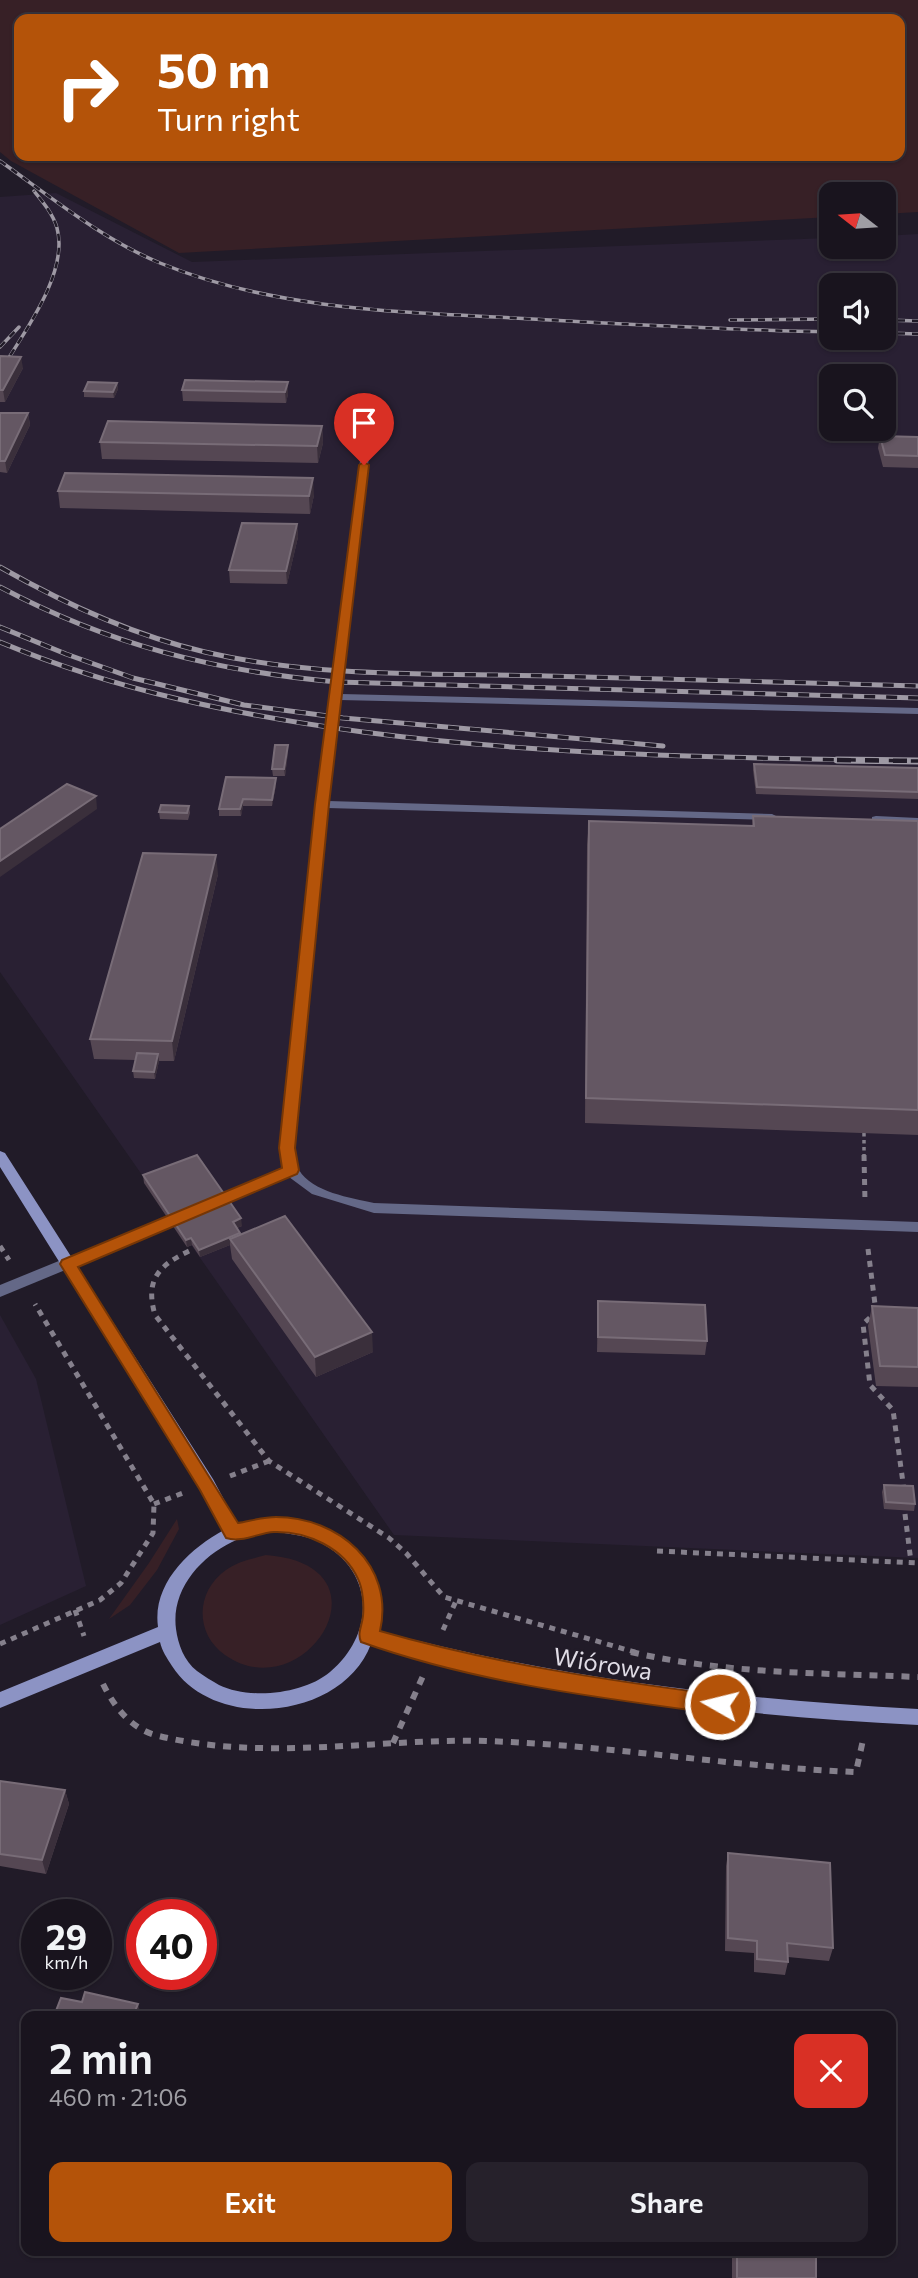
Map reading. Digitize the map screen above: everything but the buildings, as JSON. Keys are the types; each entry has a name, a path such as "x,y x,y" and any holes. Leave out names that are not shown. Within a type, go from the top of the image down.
{"street":[{"path":"0,1156 199,1473 233,1532"},
{"path":"273,1524 295,1526 324,1534 345,1548 363,1569 370,1583 373,1615 369,1636 350,1665 321,1688 292,1699 262,1702 232,1698 202,1685 183,1669 173,1653 166,1632 165,1612 168,1596 178,1576 201,1551 233,1532 273,1524"},
{"path":"0,1700 166,1632"},
{"name":"Wiórowa","path":"369,1636 432,1655 612,1690 720,1704 918,1717"}],"lane":[{"path":"370,414 322,804 287,1148 291,1170 311,1187 344,1201 374,1208 918,1227"},
{"path":"335,696 918,711"},
{"path":"322,804 779,817"},
{"path":"863,819 918,821"},
{"path":"0,1291 291,1170"}],"path":[{"path":"864,1133 865,1225 876,1312 863,1324 870,1385 893,1410 904,1491"},
{"path":"0,1246 154,1504 153,1533 121,1583 100,1600 0,1644"},
{"path":"189,1251 164,1264 151,1284 149,1300 155,1315 269,1461 389,1538 406,1553 444,1597 670,1661 724,1668 918,1677"},
{"path":"657,1551 914,1563 905,1514"},
{"path":"109,1698 125,1719 155,1735 233,1747 291,1750 437,1740 591,1749 784,1771 856,1772 869,1715"}],"shaded area":[{"path":"0,0 918,0 918,212 896,213 896,182 819,182 819,218 179,253 11,161 0,152"},
{"path":"56,193 192,262 819,238 819,259 896,259 896,235 918,234 918,1558 394,1535 0,972 0,197"},
{"path":"0,1315 36,1379 86,1586 0,1625"},
{"path":"177,1519 179,1529 157,1570 130,1605 109,1619 149,1563"},
{"path":"266,1555 305,1564 326,1583 332,1606 325,1630 308,1651 284,1664 255,1667 225,1655 215,1646 204,1624 204,1600 216,1579 226,1570 235,1564"}],"railway":[{"path":"0,161 118,242 160,263 246,290 335,306 380,310 819,332"},
{"path":"3,367 43,300 57,263 57,228 34,191"},
{"path":"730,320 819,319"},
{"path":"896,320 918,321"},
{"path":"0,347 19,327"},
{"path":"896,333 918,334"},
{"path":"0,567 74,606 151,637 205,652 289,666 375,673 918,686"},
{"path":"0,587 81,625 122,640 205,662 292,677 337,682 918,698"},
{"path":"0,627 133,678 244,705 343,718 663,746"},
{"path":"0,642 133,688 270,718 363,732 571,751 918,761 837,760"}],"route":[{"path":"364,465 322,804 287,1148 291,1170 68,1264 233,1532 273,1524 295,1526 324,1534 345,1548 363,1569 370,1583 373,1615 369,1636 432,1655 526,1675 612,1690 720,1704"}]}
